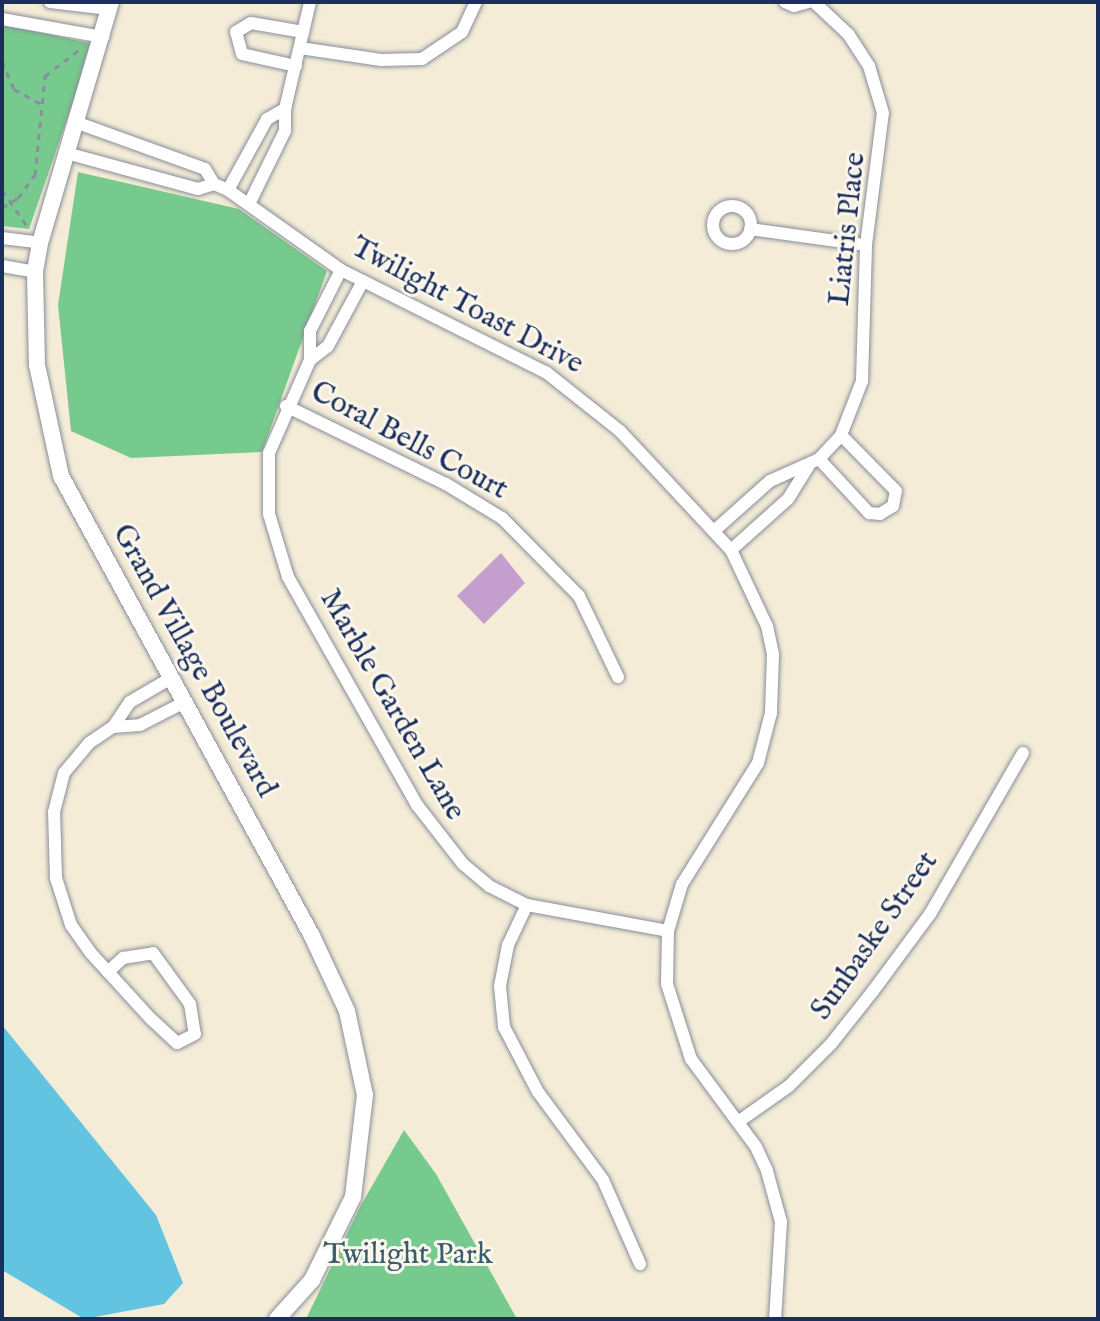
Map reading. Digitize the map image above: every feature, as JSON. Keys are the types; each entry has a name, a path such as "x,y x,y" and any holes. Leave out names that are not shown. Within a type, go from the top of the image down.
{"street":[{"path":"50,2 111,6"},
{"path":"250,202 285,131 285,109 310,2"},
{"path":"300,48 381,60 422,59 457,38 476,2"},
{"path":"785,2 794,6 808,2"},
{"name":"Liatris Place","path":"731,550 788,499 814,462 841,435 862,381 866,245 884,133 881,98 859,49 814,2"},
{"name":"Grand Village Boulevard","path":"111,6 70,154 36,238 37,365 61,476 312,936 347,1011 365,1095 353,1197 312,1280 277,1319"},
{"path":"2,19 103,37"},
{"path":"296,66 242,54 236,32 251,23 303,32"},
{"path":"228,190 267,119 285,109"},
{"name":"Twilight Toast Drive","path":"78,123 205,169 214,184 250,202 341,270 547,373 620,431 731,550 767,626 773,655 771,713 758,763 692,864 668,931 667,984 679,1032 708,1086 738,1122 767,1171 781,1222 775,1319"},
{"name":"Twilight Toast Drive","path":"70,154 198,189 214,184"},
{"path":"750,229 866,245"},
{"path":"2,238 36,238"},
{"path":"2,266 35,272"},
{"name":"Marble Garden Lane","path":"310,360 310,331 341,270"},
{"name":"Marble Garden Lane","path":"363,281 328,346 310,360 286,406 269,453 268,480 275,547 288,577 439,839 489,886 527,905 668,931"},
{"name":"Coral Bells Court","path":"286,406 446,484 502,518 579,596 618,677"},
{"path":"814,462 869,513 880,514 893,506 896,491 841,435"},
{"name":"Liatris Place","path":"714,531 770,481 814,462"},
{"path":"108,972 123,958 153,953 190,1004 195,1034 177,1043 108,972 71,925 56,878 54,812 64,773 89,743 113,727 130,702 171,678"},
{"path":"113,727 140,725 185,702"},
{"name":"Sunbaske Street","path":"738,1122 789,1086 831,1044 873,991 930,914 1023,753"},
{"path":"527,905 508,945 500,986 504,1027 538,1092 603,1180 640,1264"}],"path":[{"path":"2,208 14,201 35,175 45,76 83,47"},
{"path":"2,61 14,89 41,104"},
{"path":"2,190 14,201 36,238"}],"green space":[{"path":"2,24 93,44 29,229 2,226"},
{"path":"78,172 239,209 327,271 262,452 131,458 71,431 58,305"},
{"name":"Twilight Park","path":"404,1130 436,1174 517,1319 306,1319 360,1207"}],"water":[{"path":"2,1025 156,1215 183,1283 164,1304 84,1319 2,1270"}],"building":[{"path":"501,553 525,583 484,624 457,596"}]}
